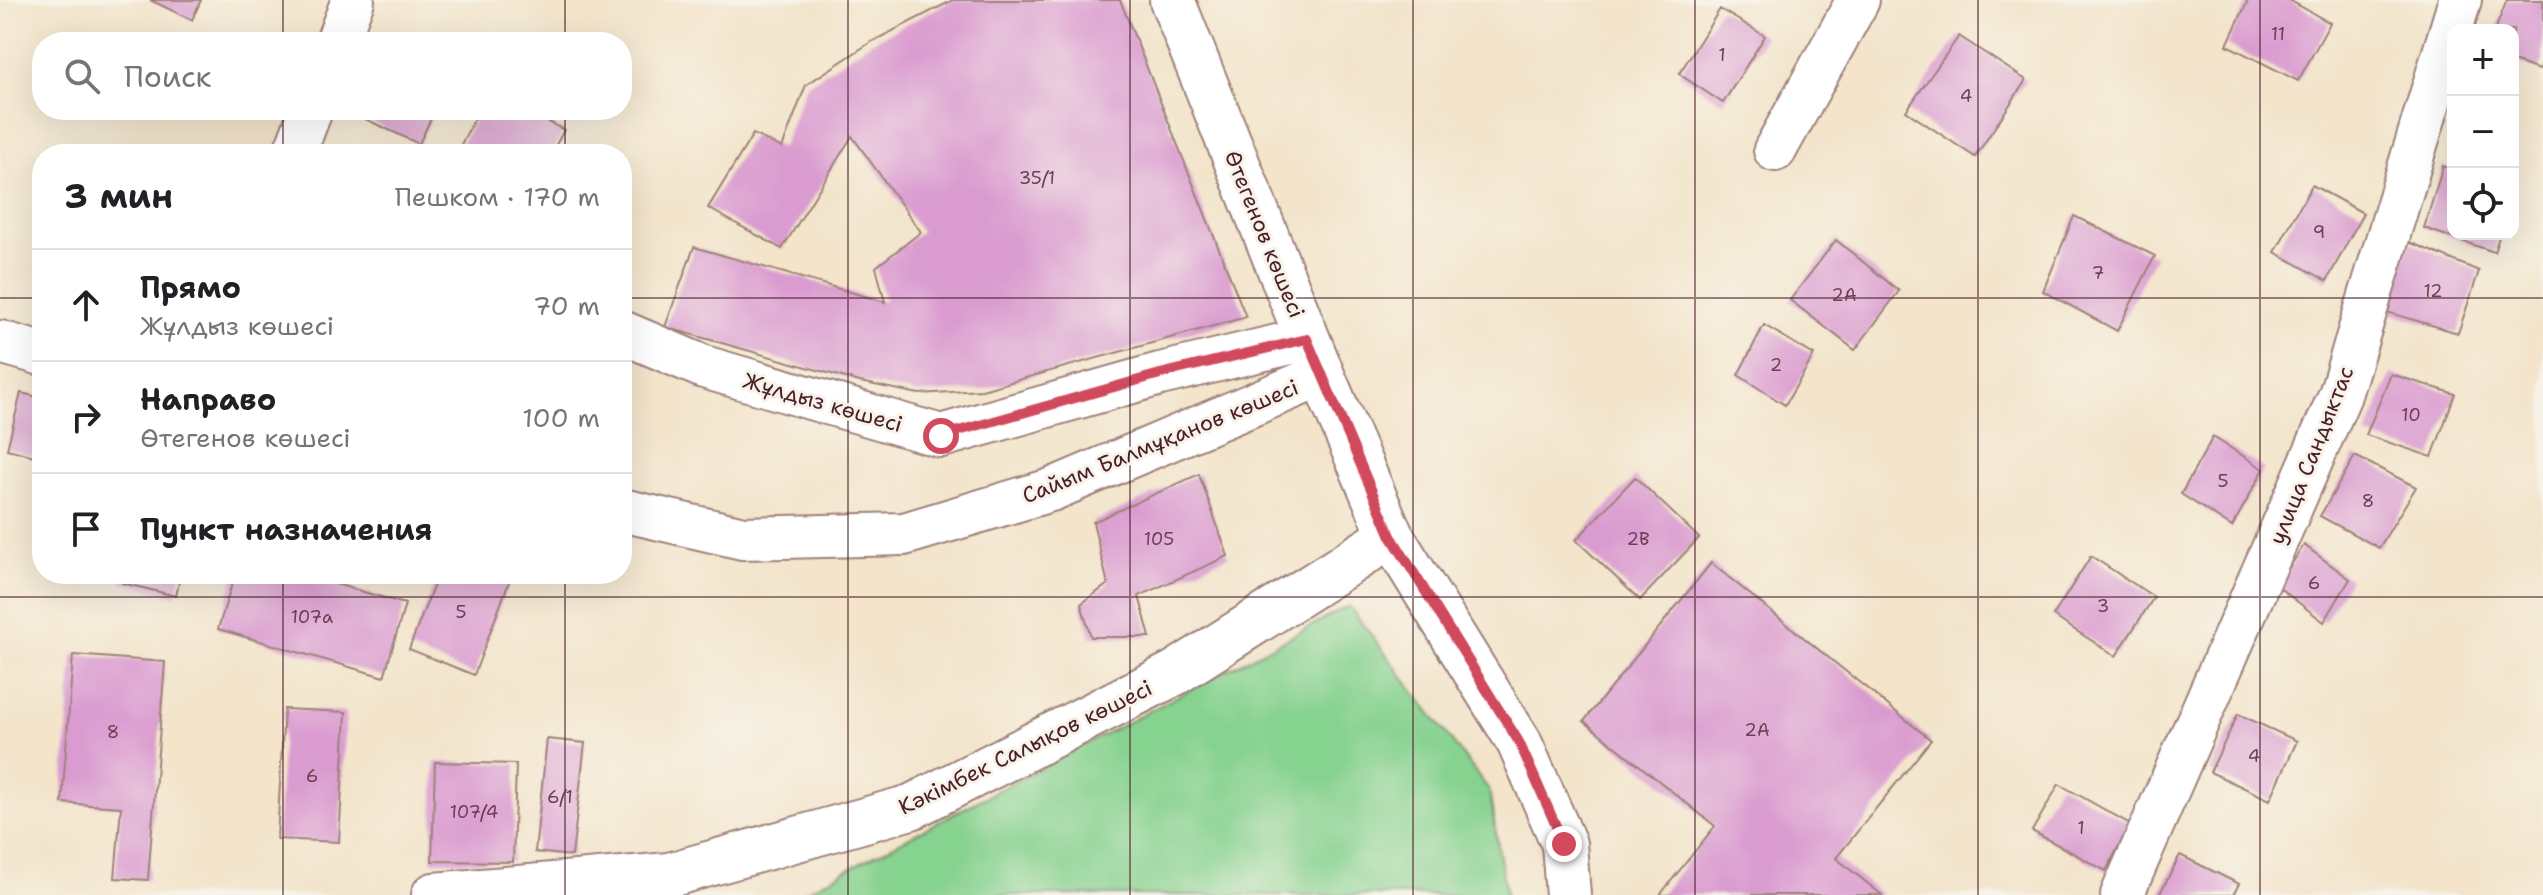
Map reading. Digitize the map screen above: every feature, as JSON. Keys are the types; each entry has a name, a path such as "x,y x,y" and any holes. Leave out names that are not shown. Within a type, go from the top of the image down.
{"street":[{"path":"341,32 353,0"},
{"name":"Өтегенов көшесі","path":"1172,0 1314,357 1391,536 1519,742 1564,844 1568,895"},
{"path":"1775,150 1858,0"},
{"name":"улица Сандыктас","path":"2122,895 2340,395 2460,0"},
{"path":"298,144 307,120"},
{"name":"Жұлдыз көшесі","path":"632,336 704,367 941,436 1160,374 1314,357"},
{"path":"0,342 32,351"},
{"name":"Сайым Балмұқанов көшесі","path":"632,512 743,538 904,534 1051,490 1314,357"},
{"name":"Кәкімбек Салықов көшесі","path":"434,895 669,875 911,807 1175,673 1391,536"}],"green space":[{"path":"1349,606 1489,790 1506,895 799,895"}],"building":[{"path":"150,0 201,0 192,20"},
{"path":"953,0 1120,0 1246,317 982,390 919,394 860,382 665,327 694,247 885,302 876,267 921,232 852,136 782,249 708,208 753,134 782,148 806,85 871,42"},
{"path":"2248,0 2289,0 2330,23 2298,81 2227,45"},
{"path":"2507,0 2543,0 2543,61 2539,70 2519,63 2519,24 2497,24"},
{"path":"1720,9 1765,36 1723,103 1679,74"},
{"path":"1959,36 2026,80 1975,157 1906,111"},
{"path":"367,120 430,120 419,144"},
{"path":"474,120 545,120 564,130 556,144 461,144"},
{"path":"2443,166 2447,168 2447,236 2424,228"},
{"path":"2312,185 2363,213 2327,281 2275,252"},
{"path":"2074,216 2155,256 2117,331 2043,291"},
{"path":"1836,240 1899,291 1855,350 1790,300"},
{"path":"2459,240 2498,240 2494,252"},
{"path":"2409,242 2479,271 2458,333 2387,312"},
{"path":"1764,325 1814,355 1785,405 1738,375"},
{"path":"2391,374 2455,394 2432,457 2366,435"},
{"path":"21,393 32,396 32,455 7,449"},
{"path":"2213,437 2264,469 2232,527 2181,494"},
{"path":"2355,456 2416,487 2379,548 2320,516"},
{"path":"1199,474 1228,556 1139,596 1150,637 1091,637 1081,604 1108,584 1093,522"},
{"path":"1635,477 1699,538 1640,600 1576,540"},
{"path":"2304,545 2350,579 2324,622 2277,586"},
{"path":"2091,556 2154,597 2116,656 2053,616"},
{"path":"1711,563 1931,740 1836,858 1882,895 1660,895 1715,826 1584,721"},
{"path":"126,584 179,584 176,596"},
{"path":"232,584 336,584 405,604 384,677 218,629"},
{"path":"434,584 508,584 474,675 409,649"},
{"path":"73,655 165,662 148,880 115,878 121,807 62,803"},
{"path":"284,709 346,712 339,842 277,839"},
{"path":"2238,714 2297,741 2270,800 2210,772"},
{"path":"547,739 585,743 572,856 535,852"},
{"path":"435,762 516,764 513,862 432,861"},
{"path":"2059,784 2130,824 2106,871 2032,831"},
{"path":"2180,855 2239,884 2233,895 2159,895"}],"route":[{"path":"941,436 1160,374 1307,339 1391,536 1519,742 1564,844"}]}
